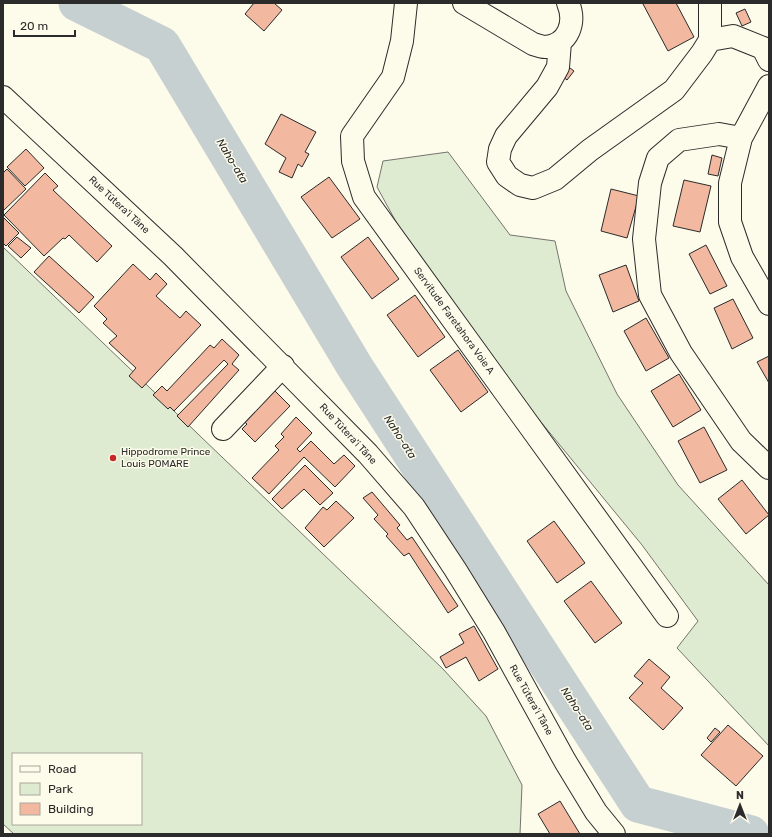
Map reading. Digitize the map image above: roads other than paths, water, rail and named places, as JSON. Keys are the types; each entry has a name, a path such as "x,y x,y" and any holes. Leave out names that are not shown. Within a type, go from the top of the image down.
{"street":[{"name":"Servitude Faretahora Voie A","path":"406,3 402,41 393,77 352,136 353,161 364,197 667,616"},
{"path":"464,3 533,44 545,47 560,42 568,34 572,23 568,3"},
{"path":"560,42 558,67 547,87 519,118 506,136 500,149 498,162 507,176 520,186 533,188 555,179 590,150 674,90 710,40 710,3"},
{"path":"710,40 733,36 762,48 769,60"},
{"path":"769,86 740,138 730,184 730,222 742,257 769,304"},
{"name":"Rue Tūtera'i Tāne","path":"3,97 173,256 368,454 414,507 494,632 528,696 580,787 596,812 614,834"},
{"path":"740,138 719,134 679,140 658,158 650,184 644,239 650,295 681,353 741,441 769,468"},
{"path":"223,429 283,366"}],"waterway":[{"name":"Naho-ata","path":"77,3 162,45 355,367 638,804 751,834"}],"place":[{"name":"Hippodrome Prince Louis POMARE","path":"113,458"}]}
